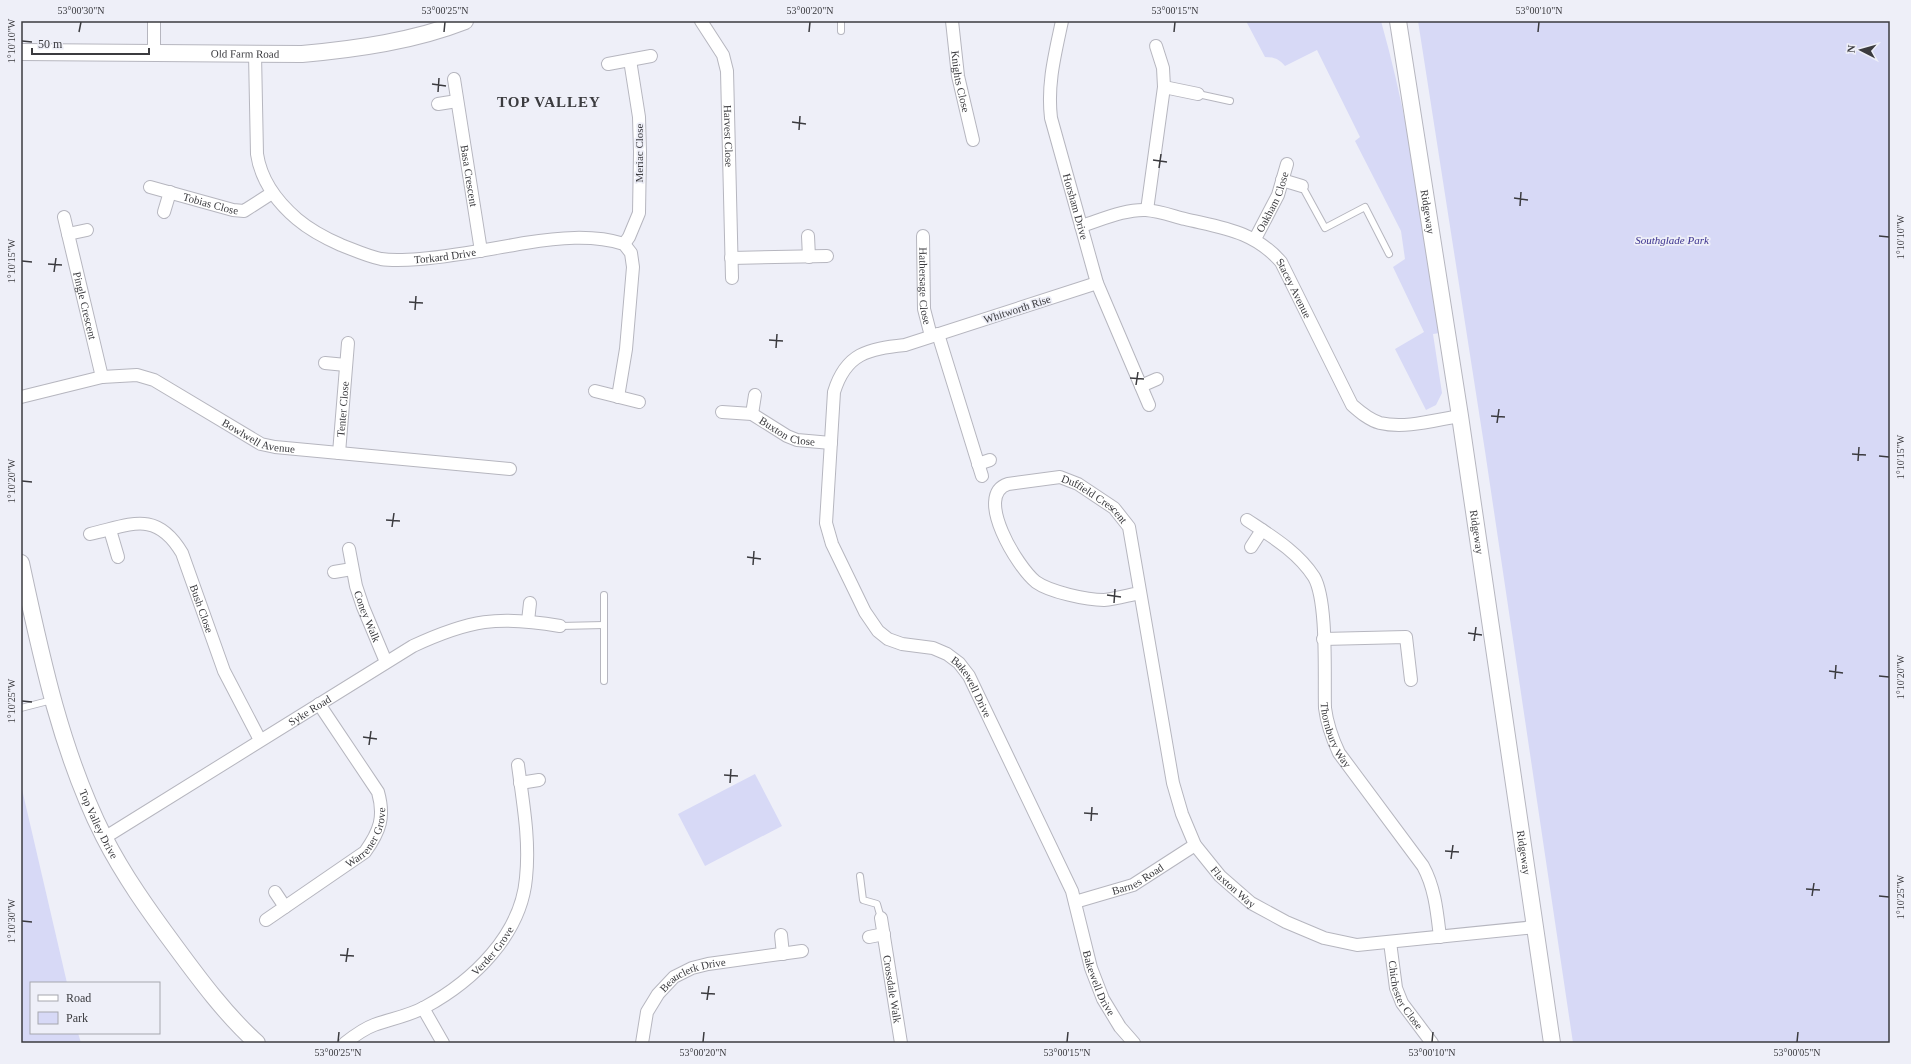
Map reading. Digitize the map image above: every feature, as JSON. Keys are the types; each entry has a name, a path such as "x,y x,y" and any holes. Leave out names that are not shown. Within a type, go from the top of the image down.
{"street":[{"path":"154,21 154,53"},
{"name":"Old Farm Road","path":"21,52 302,54 342,50 465,21"},
{"name":"Harvest Close","path":"702,21 723,54 727,71 732,278"},
{"name":"Knights Close","path":"952,21 958,76 973,140"},
{"name":"Horsham Drive","path":"1062,21 1052,69 1049,104 1051,118 1097,283 1149,405"},
{"name":"Ridgeway","path":"1398,21 1460,416 1552,1043"},
{"path":"1147,210 1164,87 1163,68 1156,46"},
{"name":"Torkard Drive","path":"255,54 257,154 259,167 264,181 272,193 288,211 306,227 332,241 361,253 381,259 404,260 456,256 546,240 579,238 598,239 624,244"},
{"path":"608,64 651,56"},
{"name":"Meriac Close","path":"624,244 630,236 638,213 639,205 639,117 630,60"},
{"name":"Basa Crescent","path":"454,79 481,251"},
{"path":"1164,87 1198,94"},
{"path":"438,104 457,101"},
{"name":"Oakham Close","path":"1255,239 1278,195 1287,164"},
{"path":"1282,180 1302,186"},
{"name":"Tobias Close","path":"150,187 233,210 244,210 272,193"},
{"name":"Tobias Close","path":"164,212 170,192"},
{"name":"Stacey Avenue","path":"1081,226 1129,212 1147,210 1240,232 1255,239 1265,245 1281,262 1352,405 1364,416 1380,423 1397,425 1460,416"},
{"name":"Pingle Crescent","path":"64,216 102,377"},
{"path":"68,234 87,230"},
{"path":"808,236 809,257"},
{"name":"Hathersage Close","path":"923,236 924,309 935,335"},
{"path":"618,397 626,349 632,267 631,253 624,244"},
{"path":"731,258 827,256"},
{"name":"Whitworth Rise","path":"844,368 862,353 875,348 905,345 1097,283"},
{"path":"935,335 982,476"},
{"name":"Tenter Close","path":"339,453 348,343"},
{"name":"Tenter Close","path":"325,363 346,365"},
{"name":"Bakewell Drive","path":"844,368 838,379 834,392 826,522 832,544 865,612 878,631 888,639 902,644 932,648 947,654 959,664 969,676 1072,891 1093,974 1107,1005 1120,1027 1134,1043"},
{"name":"Bowlwell Avenue","path":"21,397 102,377 137,375 154,380 260,444 275,448 510,469"},
{"path":"1141,386 1157,379"},
{"path":"595,391 639,402"},
{"path":"752,414 755,395"},
{"name":"Buxton Close","path":"722,412 752,414 787,436 797,440 831,442"},
{"path":"978,464 990,460"},
{"name":"Duffield Crescent","path":"1060,477 1078,484 1114,508 1129,527 1140,593 1104,600 1059,592 1036,582 1013,554 1000,528 994,497 998,490 1008,484 1060,477"},
{"name":"Thornbury Way","path":"1247,520 1291,551 1305,565 1315,579 1322,600 1325,708 1332,739 1339,753 1423,866 1430,879 1434,895 1440,937"},
{"name":"Bush Close","path":"90,534 140,522 153,525 165,531 174,541 182,553 224,671 260,740"},
{"path":"110,530 118,557"},
{"path":"1252,547 1262,530"},
{"name":"Coney Walk","path":"349,549 352,569 363,607 386,662"},
{"name":"Top Valley Drive","path":"21,563 52,700 78,775 104,838 138,895 205,988 257,1043"},
{"path":"334,572 352,569"},
{"name":"Flaxton Way","path":"1140,593 1173,783 1182,814 1195,845 1220,876 1251,902 1286,922 1324,938 1357,945 1535,927"},
{"path":"528,620 530,603"},
{"name":"Syke Road","path":"104,838 386,662 413,646 445,631 475,623 503,620 528,620 560,626"},
{"path":"1323,639 1406,637 1410,680"},
{"name":"Warrener Grove","path":"266,920 365,852 374,840 380,825 382,807 378,792 319,704"},
{"name":"Verder Grove","path":"345,1043 372,1026 423,1008 454,990 488,958 506,934 520,904 526,879 527,833 518,765"},
{"path":"520,783 539,780"},
{"name":"Barnes Road","path":"1075,902 1134,885 1195,845"},
{"path":"275,892 285,907"},
{"name":"Crossdale Walk","path":"881,918 901,1043"},
{"path":"869,937 884,934"},
{"path":"781,935 783,954"},
{"name":"Chichester Close","path":"1390,942 1396,988 1402,1003 1432,1043"},
{"name":"Beauclerk Drive","path":"642,1043 647,1012 658,994 674,977 692,968 708,964 802,951"},
{"path":"423,1008 443,1043"}],"lane":[{"path":"841,21 841,31"},
{"path":"1198,94 1230,101"},
{"path":"1302,186 1326,228 1365,207 1389,254"},
{"path":"604,594 604,681"},
{"path":"560,626 604,625"},
{"path":"21,708 52,700"},
{"path":"860,876 863,900 877,904 881,918"}],"green space":[{"path":"1246,21 1381,21 1408,137 1422,215 1440,333 1433,334 1442,393 1436,405 1426,410 1395,349 1424,332 1393,267 1405,259 1401,231 1355,141 1360,137 1317,50 1285,66 1276,59 1265,57"},
{"name":"Southglade Park","path":"1418,21 1890,21 1890,1043 1573,1043 1485,451"},
{"path":"755,774 782,826 705,866 678,814"},
{"path":"21,785 67,982 30,982 30,1034 78,1034 81,1043 21,1043"}],"district":[{"name":"TOP VALLEY","path":"549,102"}]}
